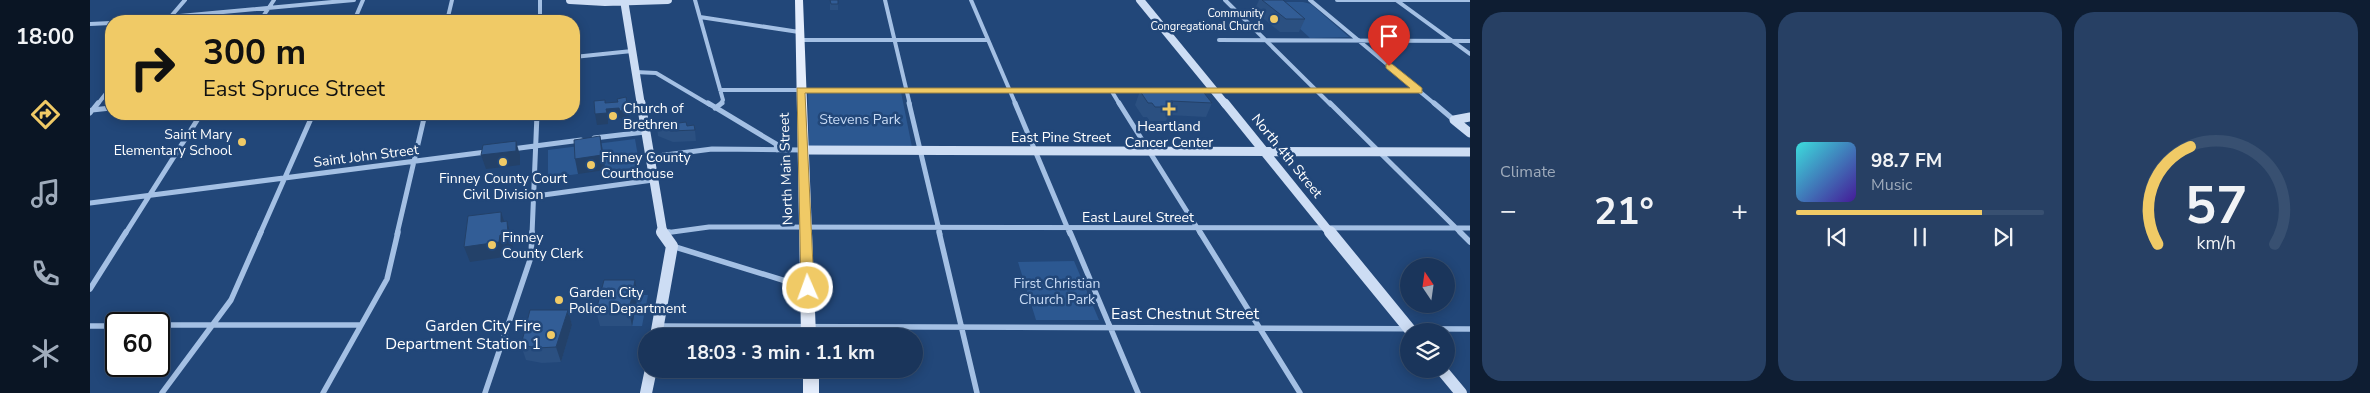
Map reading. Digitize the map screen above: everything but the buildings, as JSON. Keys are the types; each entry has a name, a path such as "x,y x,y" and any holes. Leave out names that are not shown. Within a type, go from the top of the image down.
{"main road":[{"name":"North Main Street","path":"798,0 809,328"},
{"path":"811,378 812,393"}],"street":[{"path":"173,15 185,0"},
{"path":"264,15 274,0"},
{"path":"193,15 354,0"},
{"path":"357,15 363,0"},
{"path":"448,15 452,0"},
{"path":"540,0 540,15"},
{"path":"570,0 668,0"},
{"path":"695,0 723,101 715,108"},
{"path":"885,0 977,393"},
{"path":"971,0 1138,393"},
{"name":"North 4th Street","path":"1140,0 1404,323"},
{"path":"1225,0 1470,242"},
{"path":"1310,0 1470,132"},
{"path":"1337,0 1470,0"},
{"path":"1395,0 1470,54"},
{"path":"625,1 662,233 672,246 808,288"},
{"path":"700,17 799,36 895,40 988,40"},
{"path":"90,24 105,23"},
{"path":"1219,40 1470,41"},
{"path":"580,56 632,51"},
{"path":"636,72 656,73 776,144 777,150"},
{"path":"720,90 1419,90"},
{"path":"1111,90 1300,393"},
{"path":"91,111 105,94"},
{"path":"91,111 105,109"},
{"path":"1454,120 1470,117"},
{"path":"90,289 197,120"},
{"path":"162,393 231,300 310,120"},
{"path":"323,393 387,279 424,120"},
{"path":"485,393 531,257 536,196 537,120"},
{"path":"502,150 645,132"},
{"path":"650,157 712,149 803,150"},
{"name":"East Pine Street","path":"803,150 1470,152"},
{"name":"Saint John Street","path":"90,203 493,152"},
{"path":"536,196 653,180"},
{"name":"East Laurel Street","path":"662,233 709,227 1470,228"},
{"path":"658,328 672,246"},
{"path":"170,325 360,325"},
{"path":"90,326 105,326"},
{"name":"East Chestnut Street","path":"923,329 1110,327 1400,330"},
{"name":"East Chestnut Street","path":"1455,329 1470,329"},
{"path":"646,393 649,378"},
{"path":"1449,378 1461,393"}],"green space":[{"path":"1271,2 1303,2 1311,4 1349,37 1310,38"},
{"name":"Stevens Park","path":"808,91 901,92 912,147 809,146"},
{"path":"635,139 641,174 606,179 603,151 578,174 548,178 548,150"},
{"name":"First Christian Church Park","path":"1074,261 1099,320 1036,320 1018,262"},
{"path":"638,295 648,295 642,326 632,326"}],"place":[{"name":"Community Congregational Church","path":"1274,19"},
{"name":"Heartland Cancer Center","path":"1169,109"},
{"name":"Church of Brethren","path":"613,116"},
{"name":"Saint Mary Elementary School","path":"242,142"},
{"name":"Finney County Court Civil Division","path":"503,162"},
{"name":"Finney County Courthouse","path":"591,165"},
{"name":"Finney County Clerk","path":"492,245"},
{"name":"Garden City Police Department","path":"559,300"},
{"name":"Garden City Fire Department Station 1","path":"551,335"}],"route":[{"path":"808,288 801,90 1419,90 1389,66"}]}
